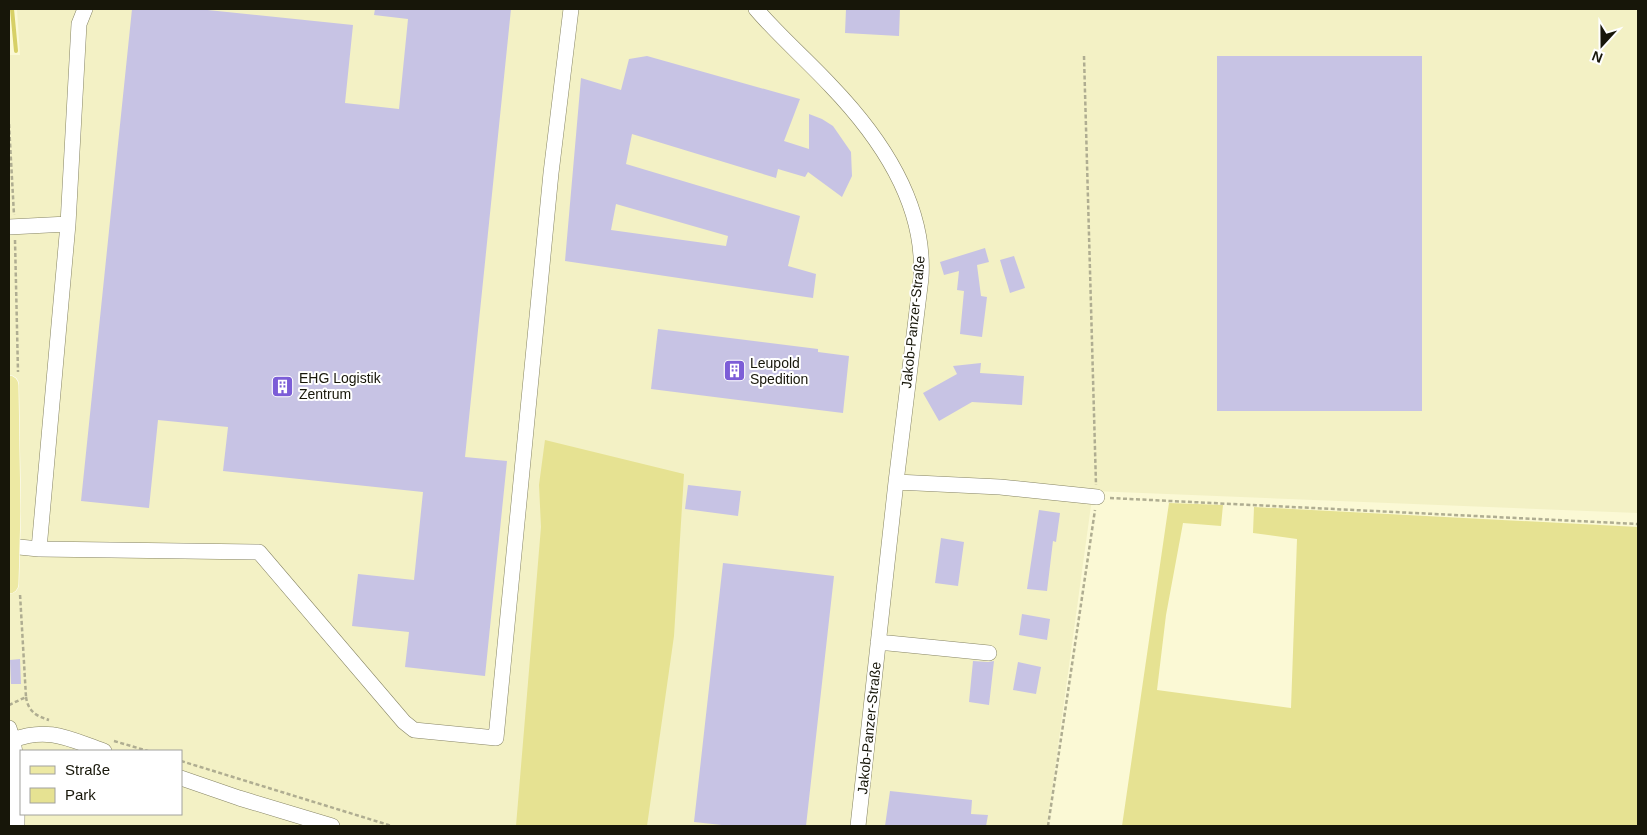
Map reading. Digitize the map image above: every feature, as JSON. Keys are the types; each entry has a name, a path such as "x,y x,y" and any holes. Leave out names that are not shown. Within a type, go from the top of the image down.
{"main road":[{"path":"9,581 12,511 13,378"}],"street":[{"path":"38,549 68,224 79,24 85,9"},
{"path":"10,546 38,549 259,552 404,722 414,730 496,738 551,173 571,9"},
{"name":"Jakob-Panzer-Straße","path":"756,9 843,98 873,136 892,164 907,195 921,246 921,278 896,482 858,826"},
{"path":"11,227 68,224"},
{"path":"896,482 1000,487 1097,497"},
{"path":"878,642 989,652"},
{"path":"16,826 13,802 17,772 11,734 27,735 40,733 57,735 101,750"},
{"path":"182,778 332,826"}],"path":[{"path":"1048,826 1097,497 1084,56"},
{"path":"9,124 13,378"},
{"path":"1097,497 1638,524"},
{"path":"9,581 19,581 26,697 9,705"},
{"path":"182,762 392,826"}],"shaded area":[{"path":"17,9 1638,9 1638,513 1093,491 1047,826 9,826 9,55 20,55"}],"green space":[{"path":"545,440 684,474 674,636 647,826 516,826 541,527 539,485"},
{"path":"1169,503 1223,505 1221,526 1183,523 1166,615 1157,690 1291,708 1297,539 1253,533 1254,507 1638,527 1638,826 1122,826"}],"building":[{"path":"132,9 198,9 353,25 345,103 399,109 408,19 374,15 375,9 511,9 465,457 507,461 485,676 405,667 409,632 352,626 358,574 414,580 423,492 223,471 228,427 158,420 149,508 81,501"},
{"path":"846,9 900,9 899,36 845,33"},
{"path":"647,56 800,99 784,141 809,149 809,114 833,126 851,152 852,176 842,197 808,172 805,177 778,169 776,178 632,134 626,164 800,216 788,266 816,274 813,298 565,261 581,78 621,90 629,59","holes":["616,204 728,236 726,246 611,230"]},
{"path":"1217,56 1422,56 1422,411 1217,411"},
{"path":"985,248 989,262 977,265 981,296 987,297 982,337 960,334 964,291 957,290 959,271 944,275 940,262"},
{"path":"1014,256 1025,288 1010,293 1000,260"},
{"name":"Leupold Spedition","path":"658,329 818,349 818,352 849,356 843,413 651,389"},
{"path":"981,363 980,373 1024,376 1022,405 972,402 939,421 923,393 957,374 953,366"},
{"path":"688,485 741,491 738,516 685,509"},
{"path":"1039,510 1060,513 1056,542 1053,541 1047,591 1027,589"},
{"path":"941,538 964,542 958,586 935,583"},
{"path":"723,563 834,576 806,826 731,826 694,822"},
{"path":"1022,614 1050,619 1047,640 1019,635"},
{"path":"20,659 21,684 11,684 10,660"},
{"path":"973,661 994,661 989,705 969,702"},
{"path":"1018,662 1041,667 1036,694 1013,690"},
{"path":"890,791 972,800 971,814 988,815 986,826 885,826"}],"waterway":[{"path":"12,9 16,51"}],"place":[{"name":"Leupold Spedition","path":"734,371"},
{"name":"EHG Logistik Zentrum","path":"283,386"}]}
